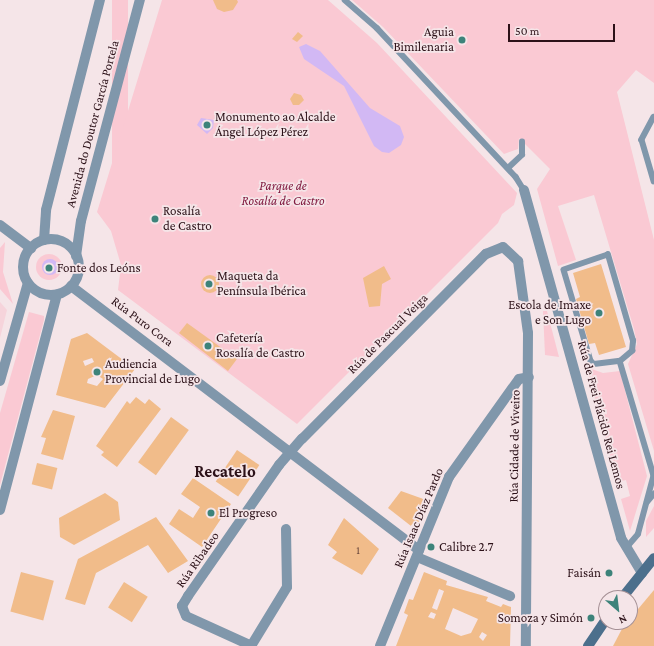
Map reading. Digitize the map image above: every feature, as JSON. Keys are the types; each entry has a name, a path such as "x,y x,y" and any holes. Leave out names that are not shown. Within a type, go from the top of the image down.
{"street":[{"name":"Avenida do Doutor García Portela","path":"44,240 46,210 100,0"},
{"name":"Avenida do Doutor García Portela","path":"76,256 81,221 140,0"},
{"name":"Rúa de Frei Plácido Rei Lemos","path":"524,190 626,549 642,573"},
{"path":"0,225 31,248"},
{"path":"0,381 28,283 24,262 31,248 44,240 63,242 76,256 78,272 71,286 57,294 38,292 28,283"},
{"name":"Rúa de Pascual Veiga","path":"292,451 486,254 503,247 510,250"},
{"name":"Rúa Cidade de Viveiro","path":"510,250 518,261 528,333 529,378 526,646"},
{"name":"Rúa Puro Cora","path":"71,286 292,451 418,553 510,596"},
{"path":"0,510 57,294"},
{"name":"Rúa Isaac Díaz Pardo","path":"380,646 449,477 498,404 519,379 529,378"},
{"name":"Rúa Ribadeo","path":"252,646 193,620 184,613 182,606 292,451"},
{"path":"252,646 287,587 286,529"},
{"path":"628,590 654,558"},
{"path":"588,646 599,630"}],"lane":[{"path":"344,0 377,28 508,168 524,190"},
{"path":"654,118 642,140 654,181"},
{"path":"508,168 522,155 522,142"},
{"path":"608,255 633,341 632,351 620,361 594,364 591,361 564,270 608,255"},
{"path":"620,361 654,475 635,542 626,549"},
{"path":"646,502 654,494"}],"shaded area":[{"path":"306,44 320,51 370,108 400,126 404,137 401,145 389,153 382,152 374,146 344,86 304,59 299,47"},
{"path":"201,118 214,120 213,128 207,134 197,125"},
{"path":"50,259 56,261 58,267 56,273 50,275 44,273 42,267 44,261"},
{"path":"0,302 7,310 0,338"}],"green space":[{"path":"112,0 128,0 128,227 112,227"},
{"name":"Parque de Rosalía de Castro","path":"162,0 328,0 377,43 517,193 514,205 502,214 498,223 297,424 118,290 121,265 111,231 97,212"},
{"path":"352,0 654,0 654,83 636,70 617,92 654,240 654,451 628,364 637,344 634,329 594,195 558,206 576,260 558,266 537,189 550,169 519,138 518,149 504,154 383,27"},
{"path":"5,242 3,272 13,304 0,289 0,248"},
{"path":"49,254 58,258 62,267 58,276 49,280 40,276 36,267 40,258"},
{"path":"543,311 547,311 559,357 545,355"},
{"path":"29,312 44,316 44,320 0,485 0,413"},
{"path":"586,367 603,373 620,371 647,476 630,531 621,499 630,496 626,480 617,482"},
{"path":"654,506 654,528 646,537 646,521"}],"building":[{"path":"213,0 237,0 238,2 233,10 224,12 217,9"},
{"path":"298,32 303,36 297,42 292,39"},
{"path":"294,93 301,95 304,100 299,105 293,105 290,99"},
{"name":"Escola de Imaxe e Son Lugo","path":"601,264 626,347 599,355 595,343 589,344 576,299 580,297 573,273"},
{"path":"384,266 391,279 382,284 380,306 369,307 363,278"},
{"path":"206,275 214,275 219,280 217,291 214,293 206,293 201,288 201,280"},
{"name":"Cafetería Rosalía de Castro","path":"187,323 237,359 228,371 179,333"},
{"name":"Audiencia Provincial de Lugo","path":"87,333 135,369 105,408 56,395 71,339","holes":["92,358 94,362 85,366 83,361","97,375 103,379 97,386 87,383 88,379"]},
{"path":"136,397 145,404 149,399 161,409 117,467 101,455 104,452 96,446 127,401 130,404"},
{"path":"53,410 75,416 63,460 41,454 46,438 41,437"},
{"path":"171,417 189,430 156,475 138,462"},
{"path":"237,450 259,465 238,497 216,482"},
{"path":"37,463 57,468 52,489 32,484"},
{"name":"El Progreso","path":"193,478 231,504 202,547 169,524 179,509 193,518 200,507 181,494"},
{"path":"401,491 429,501 419,524 411,526 388,508"},
{"path":"105,493 118,502 120,520 74,545 60,537 59,518"},
{"path":"156,517 188,561 168,573 148,545 96,573 85,605 65,599 78,559"},
{"path":"344,518 379,549 362,575 332,558 337,552 328,545"},
{"path":"21,572 54,581 43,620 10,612"},
{"path":"424,572 447,581 446,585 488,597 486,601 501,607 503,604 511,607 510,646 396,646 408,615 404,613 409,599 413,600","holes":["439,589 444,591 437,610 432,608","453,608 478,619 471,633 461,636 445,629","431,612 436,614 434,619 428,617","482,632 487,635 483,641 479,637"]},
{"path":"124,582 148,597 132,622 108,607"},
{"path":"654,590 654,646 613,646 621,630 638,630 638,609"}],"place":[{"name":"Aguia Bimilenaria","path":"462,40"},
{"name":"Monumento ao Alcalde Ángel López Pérez","path":"207,125"},
{"name":"Rosalía de Castro","path":"155,219"},
{"name":"Fonte dos Leóns","path":"49,268"},
{"name":"Maqueta da Península Ibérica","path":"209,284"},
{"name":"Escola de Imaxe e Son Lugo","path":"599,313"},
{"name":"Cafetería Rosalía de Castro","path":"208,346"},
{"name":"Audiencia Provincial de Lugo","path":"97,372"},
{"name":"El Progreso","path":"211,513"},
{"name":"Calibre 2.7","path":"431,547"},
{"name":"Faisán","path":"609,573"},
{"name":"Somoza y Simón","path":"591,618"}],"district":[{"name":"Recatelo","path":"225,472"}]}
